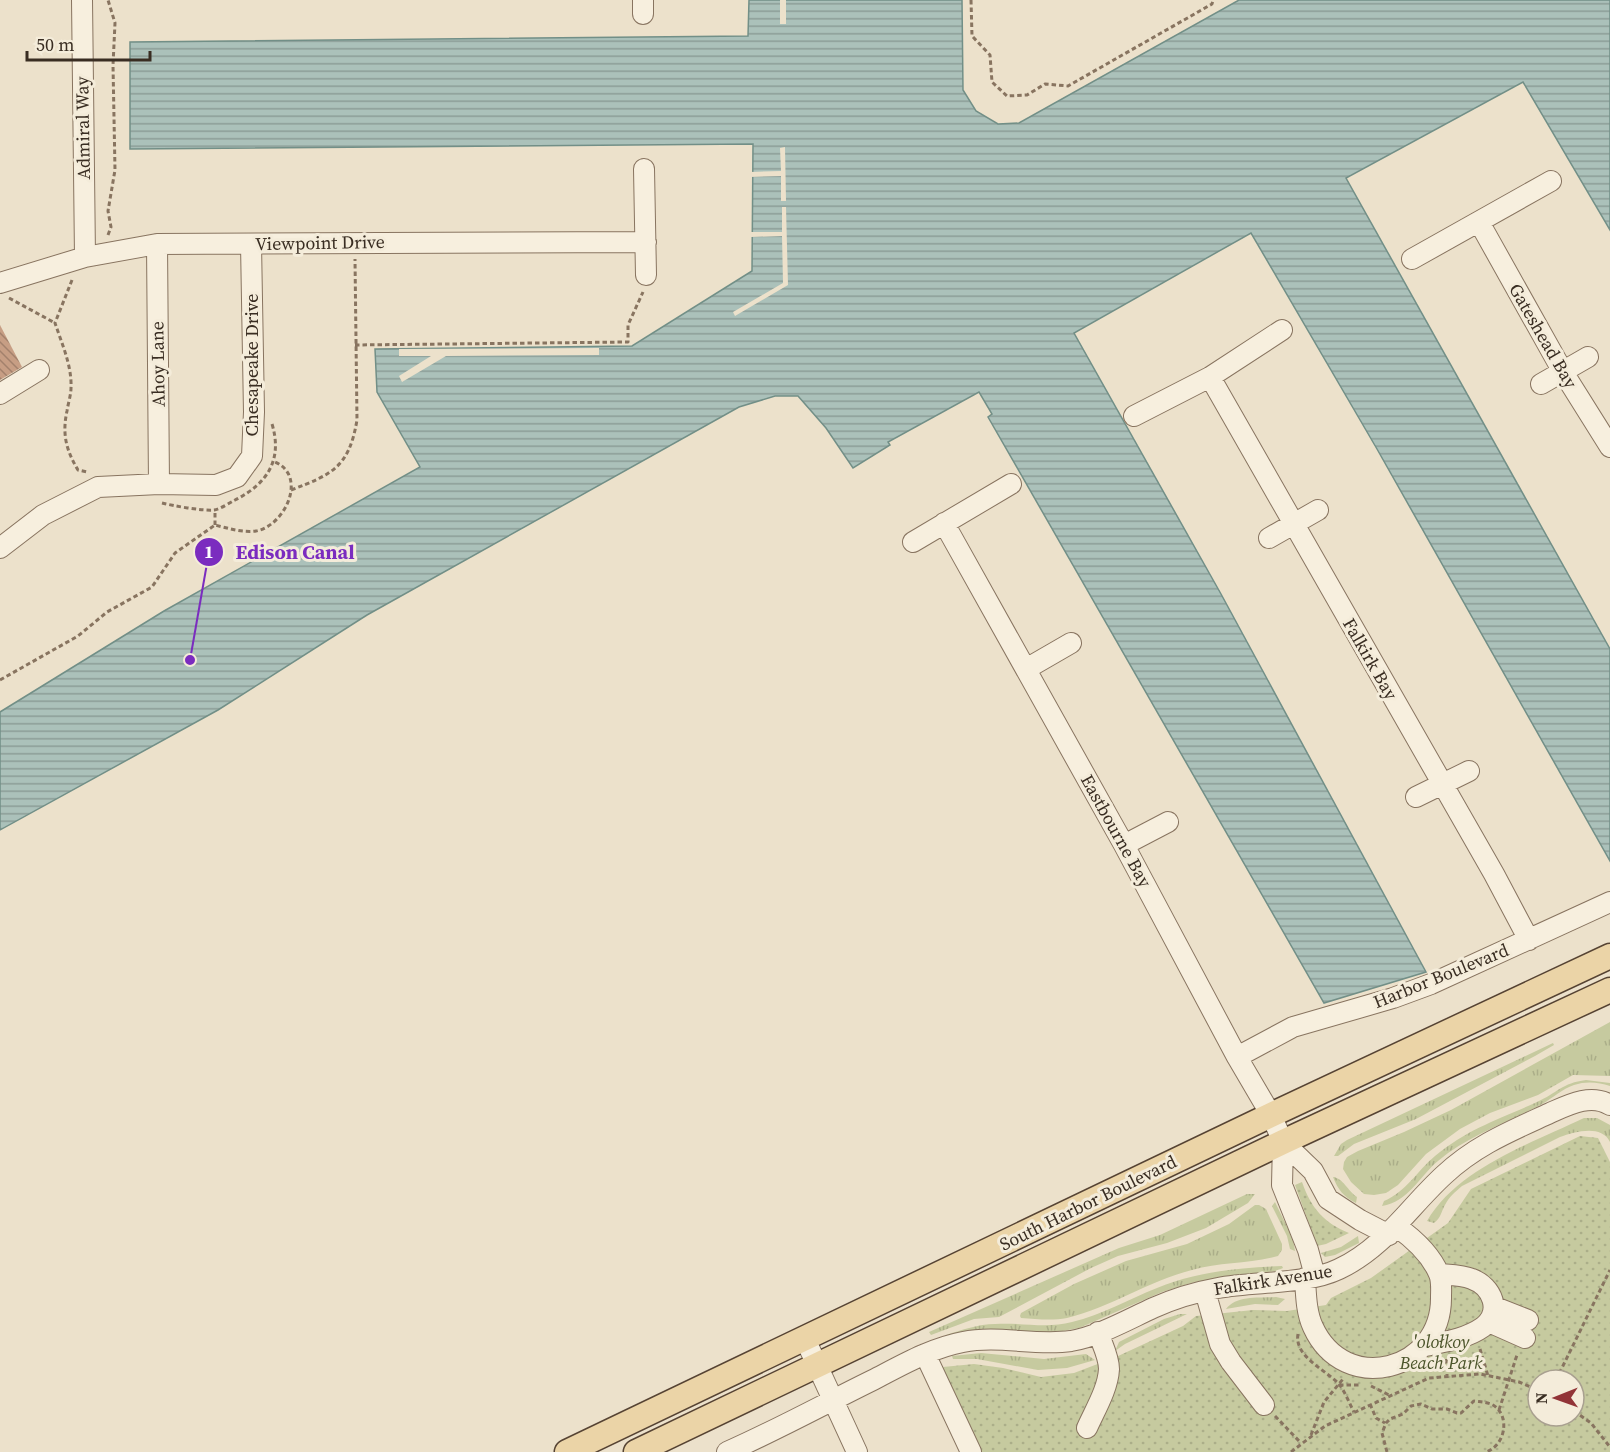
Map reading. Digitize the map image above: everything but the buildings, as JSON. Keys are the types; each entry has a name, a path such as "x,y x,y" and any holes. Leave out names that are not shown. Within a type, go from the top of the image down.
{"main road":[{"name":"South Harbor Boulevard","path":"567,1452 1271,1115 1610,956"},
{"name":"South Harbor Boulevard","path":"636,1452 1283,1142 1610,990"}],"street":[{"name":"Admiral Way","path":"82,0 85,256"},
{"path":"644,169 646,276"},
{"path":"1412,259 1551,181"},
{"name":"Gateshead Bay","path":"1479,222 1563,372 1610,447"},
{"name":"Viewpoint Drive","path":"4,290 85,256 157,244 646,242"},
{"name":"Ahoy Lane","path":"154,484 157,244"},
{"name":"Chesapeake Drive","path":"0,548 43,515 98,487 154,484 216,485 237,477 252,456 254,412 251,244"},
{"path":"1134,416 1210,377 1282,330"},
{"path":"1541,384 1588,357"},
{"path":"0,394 39,370"},
{"name":"Falkirk Bay","path":"1210,377 1494,874 1529,940"},
{"path":"913,542 1011,484"},
{"path":"1269,538 1318,510"},
{"name":"Eastbourne Bay","path":"944,523 1124,845 1237,1057 1271,1115 1283,1142 1313,1171 1328,1199 1360,1220 1393,1231"},
{"path":"1026,669 1071,643"},
{"path":"1416,797 1469,771"},
{"path":"1124,845 1168,822"},
{"name":"Harbor Boulevard","path":"1237,1057 1293,1027 1393,998 1431,984 1610,902"},
{"name":"Falkirk Avenue","path":"736,1450 925,1354 963,1342 1072,1341 1156,1306 1204,1291 1310,1277 1338,1270 1362,1257 1393,1231 1443,1175 1488,1141 1571,1104 1588,1099 1605,1101 1610,1105"},
{"name":"Eastbourne Bay","path":"1283,1142 1282,1185 1308,1251 1310,1277"},
{"path":"1310,1277 1307,1304 1312,1326 1323,1345 1334,1356 1351,1365 1368,1369 1389,1367 1408,1359 1425,1346 1436,1330 1442,1305 1439,1274 1417,1242 1393,1231"},
{"path":"1425,1346 1454,1339 1485,1320 1492,1295 1479,1282 1460,1276 1439,1274"},
{"path":"1204,1291 1220,1344 1264,1405"},
{"path":"1485,1320 1526,1329"},
{"path":"1087,1428 1106,1385 1109,1369 1098,1332"},
{"path":"805,1339 857,1452"},
{"path":"925,1354 971,1452"}],"path":[{"path":"55,323 69,286 85,256 109,234 111,227 108,211 116,170 113,66 115,23 108,0"},
{"path":"971,0 972,36 990,55 992,82 1007,96 1027,95 1045,84 1068,86 1212,4 1213,0"},
{"path":"291,490 322,478 336,468 348,453 354,437 357,420 354,242"},
{"path":"356,345 628,342 628,325 642,293 646,276"},
{"path":"4,290 55,323 67,357 71,388 64,424 64,439 68,454 78,470 92,473"},
{"path":"154,484 151,500 214,510 250,493 266,477 275,462 275,433 271,412 254,412"},
{"path":"214,525 235,530 256,531 273,524 287,507 291,490 290,478 284,466 275,462"},
{"path":"214,510 214,525"},
{"path":"0,680 78,636 107,612 152,587 175,554 214,525"},
{"path":"1562,1368 1610,1270"},
{"path":"1485,1320 1477,1338 1488,1376"},
{"path":"1310,1436 1324,1402 1339,1385 1351,1365"},
{"path":"1291,1452 1325,1426 1429,1378 1458,1375 1488,1376 1526,1386"},
{"path":"1498,1410 1510,1380"},
{"path":"1339,1385 1368,1385 1390,1395"},
{"path":"1339,1385 1354,1412"},
{"path":"1386,1452 1382,1433 1386,1423 1403,1414 1410,1406 1420,1404 1432,1409 1447,1409 1461,1413 1474,1401 1485,1402 1498,1410 1503,1422 1500,1444 1486,1452"},
{"path":"1370,1404 1376,1418 1386,1423"},
{"path":"1264,1405 1301,1443"},
{"path":"1586,1419 1610,1447"}],"green space":[{"path":"1610,1022 1610,1076 1573,1075 1538,1095 1490,1113 1460,1129 1426,1154 1398,1185 1386,1193 1364,1194 1351,1182 1343,1169 1347,1157 1451,1110"},
{"path":"1553,1043 1554,1045 1535,1056 1416,1119 1354,1144 1338,1156 1334,1156 1341,1144 1347,1140"},
{"path":"1586,1080 1610,1083 1610,1086 1588,1083 1565,1089 1542,1104 1450,1152 1431,1167 1399,1200 1382,1206 1384,1201 1405,1187 1435,1156 1460,1138 1544,1099 1565,1086"},
{"path":"1584,1118 1597,1118 1610,1125 1610,1142 1606,1136 1594,1131 1560,1137 1462,1186 1448,1200 1440,1217 1434,1223 1427,1221 1457,1186 1477,1172 1498,1159"},
{"name":"'olołkoy Beach Park","path":"1580,1136 1598,1138 1610,1162 1610,1452 981,1452 942,1370 944,1370 943,1367 974,1364 1041,1377 1074,1373 1116,1357 1183,1326 1196,1316 1253,1310 1287,1311 1326,1305 1331,1298 1371,1278 1448,1223 1471,1189"},
{"path":"1333,1177 1340,1180 1357,1197 1356,1203 1342,1193"},
{"path":"1302,1182 1310,1200 1320,1214 1349,1233 1317,1246 1295,1185"},
{"path":"1247,1194 1255,1194 1248,1203 1206,1228 1167,1243 1118,1256 999,1317 974,1319 931,1335 929,1332 1119,1248 1160,1235"},
{"path":"1275,1202 1293,1239 1295,1251 1290,1249 1287,1236 1272,1206"},
{"path":"1255,1205 1266,1209 1282,1244 1282,1250 1278,1256 1192,1270 1067,1318 1044,1320 1021,1318 1020,1316 1021,1313 1074,1284 1126,1261 1187,1244 1229,1224"},
{"path":"1358,1236 1359,1243 1335,1255 1325,1257 1321,1253 1341,1247"},
{"path":"1282,1266 1283,1268 1276,1271 1191,1283 1162,1292 1079,1328 1057,1332 944,1339 946,1335 982,1325 1053,1325 1072,1322 1172,1282 1234,1269"},
{"path":"1276,1297 1285,1299 1278,1305 1255,1304 1226,1309 1242,1299"},
{"path":"1187,1314 1115,1351 1119,1342 1164,1319"},
{"path":"981,1353 1044,1359 1086,1354 1095,1360 1067,1368 1038,1370 977,1359 953,1359 952,1356"}],"water":[{"path":"749,0 962,0 963,90 976,111 998,124 1019,123 1239,0 1610,0 1610,230 1523,82 1346,178 1610,649 1610,861 1377,449 1251,233 1074,333 1221,594 1426,972 1324,1003 988,417 992,414 979,392 888,442 890,445 853,468 826,428 798,396 775,396 739,407 367,615 218,710 0,830 0,712 164,611 420,467 377,392 375,349 632,346 752,271 753,144 130,149 130,42 748,36"}],"pier":[{"path":"780,0 786,0 786,24 780,24"},
{"path":"785,147 786,201 781,201 781,176 750,177 750,172 781,171 780,148"},
{"path":"782,207 786,207 788,285 735,316 733,312 783,283 782,236 751,237 751,232 782,232"},
{"path":"599,348 599,355 446,356 402,382 399,376 431,356 399,356 399,349"}],"place":[{"name":"Edison Canal","path":"190,660"}]}
